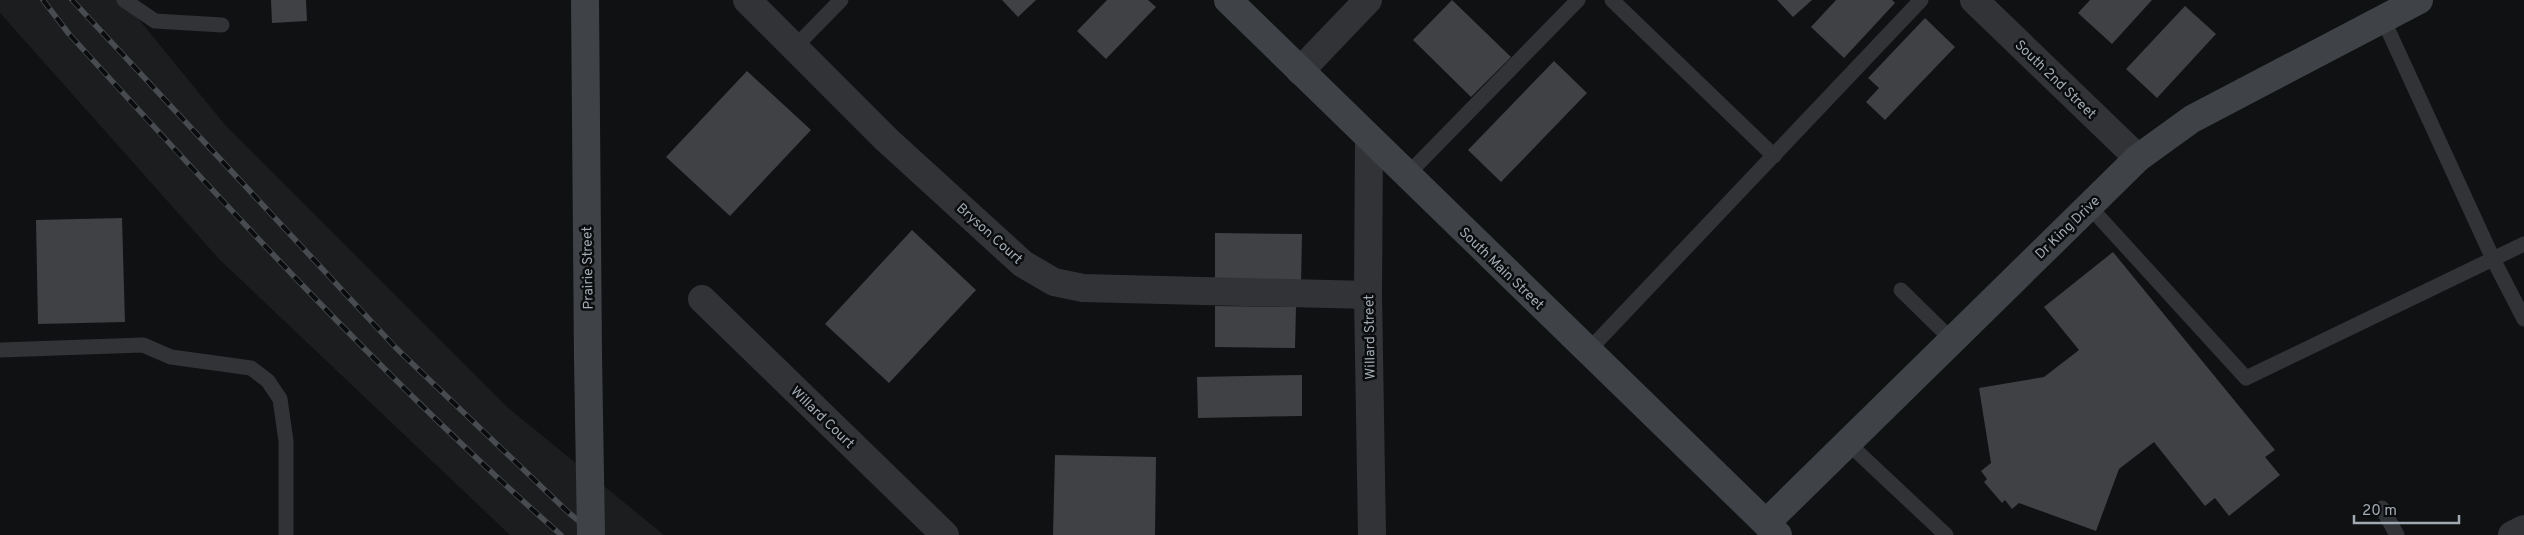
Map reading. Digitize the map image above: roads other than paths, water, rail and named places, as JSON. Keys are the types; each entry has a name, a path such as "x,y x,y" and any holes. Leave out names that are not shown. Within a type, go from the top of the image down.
{"street":[{"name":"Prairie Street","path":"584,0 591,535"},
{"name":"Bryson Court","path":"747,0 888,140 1023,264 1054,282 1083,288 1368,295"},
{"name":"South Main Street","path":"1228,0 1772,529"},
{"path":"1300,71 1368,0"},
{"name":"South 2nd Street","path":"1974,0 2138,158"},
{"name":"Dr King Drive","path":"1772,529 1848,442 2138,158 2192,119 2419,0"},
{"name":"Willard Street","path":"1369,139 1368,295 1372,535"},
{"name":"Willard Court","path":"702,299 945,535"},
{"path":"2512,535 2524,529"}],"lane":[{"path":"124,0 155,22 222,25"},
{"path":"794,47 841,0"},
{"path":"1406,175 1578,0"},
{"path":"1612,0 1774,156"},
{"path":"1588,351 1921,0"},
{"path":"2382,19 2494,261 2524,319"},
{"path":"2089,206 2246,378 2494,261 2524,244"},
{"path":"1901,290 1952,340"},
{"path":"0,350 144,345 171,356 251,368 268,380 280,399 286,441 286,535"},
{"path":"1848,442 1946,535"},
{"path":"2382,508 2397,535"}],"railway":[{"path":"43,0 69,34 308,291 432,416 561,535"},
{"path":"72,0 396,348 569,513 596,535"}]}
